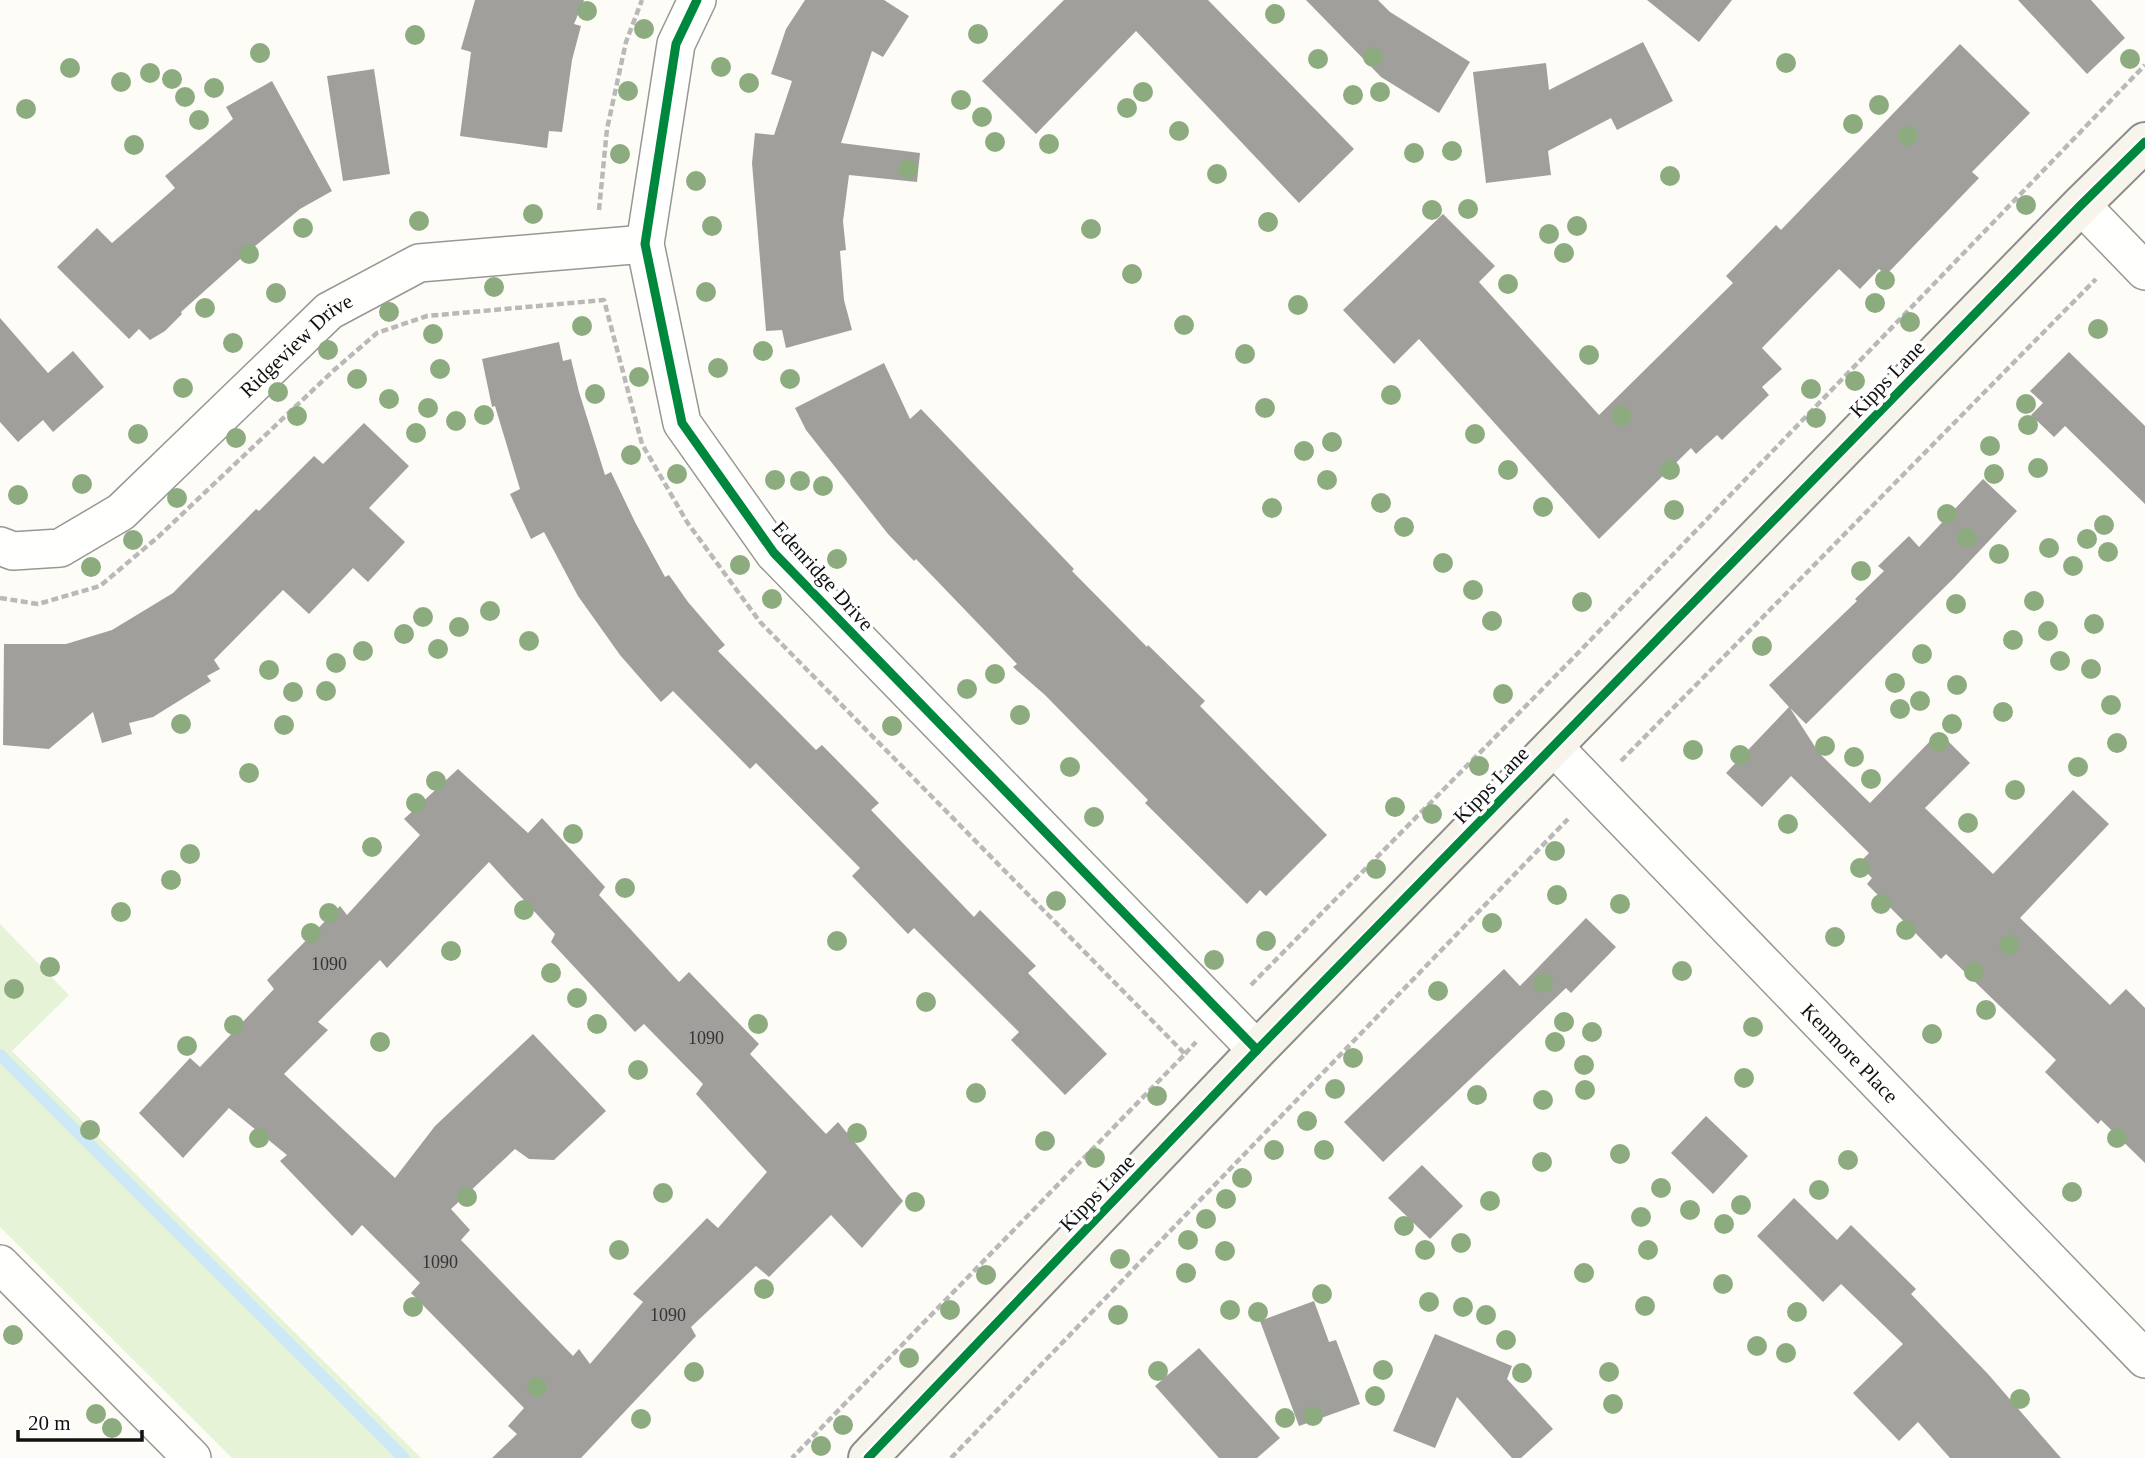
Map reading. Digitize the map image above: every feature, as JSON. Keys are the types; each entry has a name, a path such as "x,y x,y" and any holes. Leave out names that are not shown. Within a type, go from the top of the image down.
{"street":[{"name":"Edenridge Drive","path":"696,0 676,44 645,243 682,423 774,553 1257,1050"},
{"name":"Kipps Lane","path":"868,1458 1257,1050 2145,142"},
{"path":"2081,205 2134,259"},
{"name":"Ridgeview Drive","path":"0,546 13,551 60,548 121,512 329,311 419,263 645,243"},
{"name":"Kenmore Place","path":"1553,746 2145,1359"},
{"path":"0,1264 191,1458"}],"path":[{"path":"599,211 607,129 625,43 642,0"},
{"path":"792,1458 1222,1014 1586,644 2145,65"},
{"path":"951,1458 1595,789 2134,259"},
{"path":"0,598 38,604 100,586 158,537 333,371 377,333 427,316 604,300 642,444 687,522 761,622 1185,1054"}],"green space":[{"path":"0,924 69,995 12,1051 421,1458 232,1458 0,1227"}],"building":[{"path":"475,0 584,0 574,24 581,26 572,60 562,132 549,131 547,148 460,136 471,52 461,49"},
{"path":"805,0 884,0 909,16 883,57 872,51 841,143 920,153 917,182 849,175 843,221 846,250 840,251 844,300 852,330 786,348 782,330 766,331 752,163 755,133 774,135 792,81 771,74 786,29"},
{"path":"1064,0 1208,0 1354,149 1299,203 1136,31 1036,134 982,81"},
{"path":"1306,0 1378,0 1390,12 1470,62 1439,113 1381,77"},
{"path":"1647,0 1732,0 1699,42"},
{"path":"2018,0 2091,0 2125,38 2087,74"},
{"path":"1643,42 1673,101 1617,130 1611,118 1548,151 1551,175 1486,183 1473,72 1546,63 1549,90"},
{"path":"1960,44 2030,113 1972,172 1979,178 1886,275 1879,269 1860,289 1839,269 1762,348 1782,369 1762,387 1769,395 1722,440 1717,435 1696,454 1691,448 1599,539 1419,339 1394,364 1343,310 1443,214 1495,266 1479,282 1599,415 1733,283 1726,276 1776,225 1781,230"},
{"path":"374,69 390,174 343,181 327,76"},
{"path":"272,81 332,191 300,209 248,252 181,312 165,331 150,340 139,329 129,339 57,267 97,228 112,243 175,188 165,176 233,119 226,107"},
{"path":"0,318 48,373 73,351 104,387 53,432 43,420 18,442 0,422"},
{"path":"559,342 563,361 571,359 605,475 611,472 665,577 669,575 725,645 718,651 816,750 822,745 879,803 871,810 974,917 980,910 1036,966 1028,973 1107,1054 1065,1095 1011,1040 1019,1032 914,928 908,934 852,876 860,868 756,763 750,769 673,691 661,702 620,655 578,596 544,532 531,539 510,494 520,489 495,406 492,407 482,359"},
{"path":"2069,352 2145,426 2145,504 2065,426 2054,437 2031,415 2043,403 2030,391"},
{"path":"884,363 910,419 921,409 1074,569 1072,571 1205,701 1200,706 1327,835 1266,896 1260,890 1247,904 1145,803 1148,800 1045,695 1013,667 1017,664 916,559 914,561 888,534 806,430 795,408"},
{"path":"364,423 409,466 369,508 405,542 368,582 353,568 309,614 283,590 214,660 220,669 207,676 211,681 153,717 129,723 132,734 102,743 93,712 49,749 3,745 4,644 66,644 112,630 173,593 256,509 259,511 314,456 323,464"},
{"path":"1983,479 2017,511 1954,578 1806,724 1790,708 1819,753 1870,803 1939,732 1970,763 1925,808 1993,874 2073,790 2109,824 2020,918 2110,1005 2126,989 2145,1008 2145,1163 2101,1120 2098,1124 2045,1072 2056,1060 1946,954 1941,959 1867,884 1872,878 1858,864 1869,853 1791,776 1762,807 1726,773 1789,707 1769,685 1857,601 1855,599 1884,571 1878,566 1909,536 1919,547"},
{"path":"458,769 528,833 542,818 605,887 599,895 679,982 689,972 759,1044 750,1054 826,1134 838,1122 903,1201 862,1248 831,1215 769,1277 756,1266 691,1327 696,1336 581,1458 492,1458 517,1434 508,1426 524,1408 411,1293 420,1283 362,1225 352,1236 280,1161 287,1155 229,1108 183,1158 139,1113 190,1058 200,1067 274,989 267,980 340,906 347,915 420,835 404,819","holes":["489,862 555,934 551,942 635,1032 644,1024 703,1084 696,1094 767,1172 718,1228 707,1218 633,1294 643,1302 590,1364 579,1349 573,1356 461,1240 470,1230 451,1209 515,1149 529,1159 554,1160 606,1111 533,1034 435,1126 395,1178 284,1074 328,1030 318,1022 380,960 387,968"]},
{"path":"1586,918 1616,947 1571,993 1566,988 1383,1162 1344,1122 1504,969 1520,986"},
{"path":"1706,1116 1748,1156 1713,1194 1671,1153"},
{"path":"1422,1165 1463,1206 1430,1239 1388,1198"},
{"path":"1794,1198 1837,1240 1851,1225 1916,1289 1911,1294 1988,1374 2061,1458 1950,1458 1918,1422 1899,1441 1853,1393 1903,1344 1841,1284 1823,1302 1757,1236"},
{"path":"1314,1301 1329,1342 1336,1340 1360,1404 1299,1426 1260,1321"},
{"path":"1435,1334 1512,1366 1507,1379 1553,1429 1521,1458 1512,1458 1457,1397 1435,1448 1393,1431"},
{"path":"1199,1348 1280,1438 1257,1458 1219,1458 1155,1386"}],"waterway":[{"path":"0,1055 404,1458"}],"cycle path":[{"path":"697,0 676,44 645,244 682,423 774,553 1257,1050"},
{"path":"868,1458 1257,1050 2145,142"}]}
